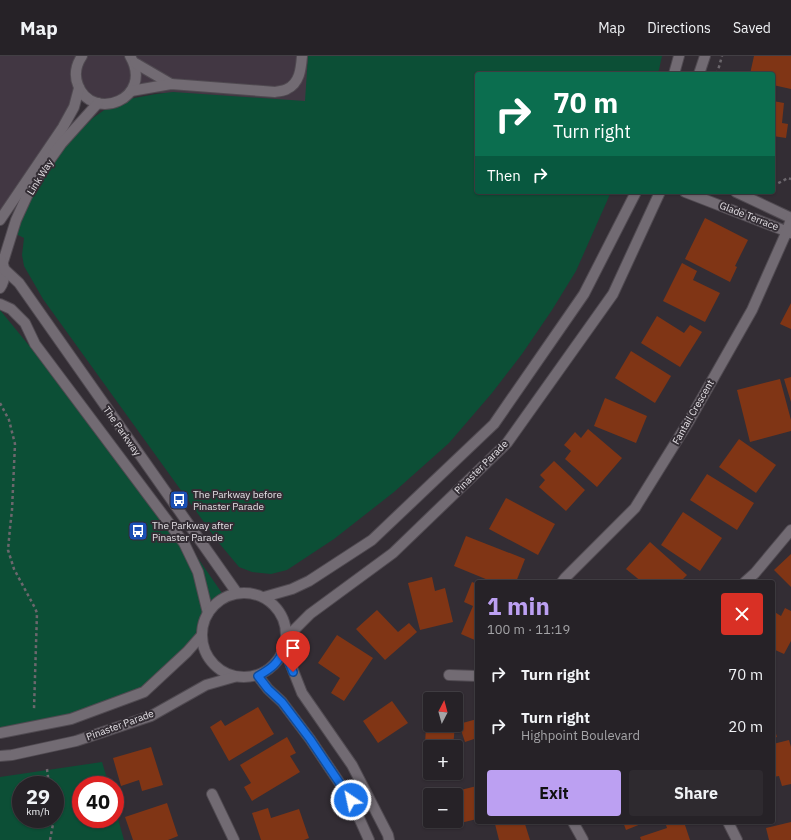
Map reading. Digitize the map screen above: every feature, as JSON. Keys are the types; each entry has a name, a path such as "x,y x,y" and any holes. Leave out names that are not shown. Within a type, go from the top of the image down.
{"street":[{"path":"132,91 171,84 275,92 287,90 295,84 300,73 302,56"},
{"path":"675,72 679,56"},
{"path":"700,72 705,56"},
{"name":"Link Way","path":"0,220 63,127 74,107 79,88 76,80 78,58"},
{"path":"132,60 171,84"},
{"path":"79,88 90,100 98,103 108,104 125,98 132,91 135,82 136,73 132,60"},
{"name":"Link Way","path":"0,288 2,285 2,264 16,220 32,185 61,144 98,103"},
{"path":"264,598 292,589 309,581 372,540 494,424 584,294 635,194"},
{"name":"Pinaster Parade","path":"287,637 310,614 393,553 507,443 613,294 659,194"},
{"name":"Glade Terrace","path":"690,194 789,232"},
{"name":"Glade Terrace","path":"740,194 791,218"},
{"name":"Fantail Crescent","path":"564,580 635,508 689,421 752,310 789,232 791,218"},
{"name":"The Parkway","path":"2,264 19,284 237,593"},
{"name":"The Parkway","path":"0,304 11,308 25,323 35,344 184,543 198,572 208,612"},
{"path":"747,580 755,573 791,530"},
{"path":"237,593 251,593 274,604 286,625 287,637 284,650 278,661 269,670 258,676 246,678 234,676 221,671 210,661 204,649 202,635 203,624 208,612 216,603 237,593"},
{"path":"0,732 70,719 144,692 187,652 202,635"},
{"path":"284,650 302,693 352,765 390,840"},
{"path":"448,675 475,676"},
{"name":"Pinaster Parade","path":"0,756 12,755 76,741 151,716 206,685 234,676"},
{"path":"258,676 268,689 282,702 310,739 351,800 369,840"},
{"path":"212,794 234,840"},
{"path":"574,824 583,840"},
{"path":"729,824 737,840"}],"path":[{"path":"717,72 722,56"},
{"path":"775,185 788,178 791,179"},
{"path":"0,403 9,420 15,444 12,510 8,550 14,569 37,613 34,709"},
{"path":"47,769 48,776"},
{"path":"50,840 52,828"}],"shaded area":[{"path":"0,56 313,56 309,103 132,91 117,102 84,95 72,107 0,220"}],"green space":[{"path":"308,56 662,56 658,72 475,72 475,194 610,194 576,271 552,310 522,354 492,393 449,443 394,492 334,539 287,570 271,574 252,572 239,567 219,543 43,299 24,266 22,255 24,238 16,234 32,191 66,145 93,118 107,108 129,99 173,92 305,101"},
{"path":"0,310 170,518 224,596 210,608 201,635 144,692 64,722 0,732"},
{"path":"102,762 106,776 72,776 72,828 121,828 124,840 0,840 0,777"}],"building":[{"path":"754,56 791,56 791,89 775,85 775,72 750,72"},
{"path":"775,101 784,103 782,123 788,124 786,138 775,136"},
{"path":"705,218 748,240 735,266 737,267 730,282 685,259"},
{"path":"682,263 697,271 693,280 720,293 705,322 663,301"},
{"path":"791,303 791,329 780,324"},
{"path":"657,316 684,333 690,325 702,332 680,367 641,343"},
{"path":"631,351 671,376 655,403 615,378"},
{"path":"791,377 791,402 784,379"},
{"path":"780,379 791,420 791,431 750,442 737,390"},
{"path":"605,398 647,416 636,443 594,426"},
{"path":"588,429 622,458 597,487 565,459 571,451 564,445 575,432 581,438"},
{"path":"739,439 776,465 756,493 719,467"},
{"path":"554,461 585,490 566,511 539,487 545,480 540,475"},
{"path":"707,474 754,503 737,530 690,500"},
{"path":"506,498 555,524 538,555 489,529"},
{"path":"683,512 722,538 700,571 661,545"},
{"path":"466,536 525,559 517,580 488,580 454,566"},
{"path":"650,542 687,575 682,580 640,580 626,569"},
{"path":"791,554 791,587 774,570"},
{"path":"432,577 435,591 445,588 453,622 420,630 408,583"},
{"path":"472,582 475,583 475,640 461,634 473,606 464,602"},
{"path":"785,608 791,611 791,641 784,654 775,650 775,612 781,616"},
{"path":"377,610 398,632 409,623 417,632 385,660 356,629"},
{"path":"337,635 373,658 344,701 331,693 340,678 318,663"},
{"path":"392,701 408,723 378,743 363,721"},
{"path":"258,707 274,734 229,761 210,727 221,720 225,726"},
{"path":"475,720 475,739 465,742 462,732 463,732 463,723"},
{"path":"426,732 454,732 454,740 425,740"},
{"path":"287,737 296,753 290,756 300,772 252,801 244,787 251,783 240,765"},
{"path":"789,740 791,747 791,784 782,786 779,776 775,777 775,744"},
{"path":"151,747 163,785 142,791 139,780 124,785 124,776 118,776 113,758"},
{"path":"475,786 475,819 463,822 463,789"},
{"path":"167,803 178,836 168,840 133,840 125,817"},
{"path":"268,808 271,818 299,809 309,838 304,840 261,840 252,813"},
{"path":"791,822 791,840 769,840 766,828"},
{"path":"495,824 525,824 530,840 499,840"},
{"path":"624,824 641,824 626,830"},
{"path":"666,824 685,824 690,840 641,840 640,837 667,828"}],"place":[{"name":"The Parkway before Pinaster Parade","path":"179,500"},
{"name":"The Parkway after Pinaster Parade","path":"138,531"}],"route":[{"path":"293,672 284,650 278,661 269,670 258,676 268,689 282,702 310,739 351,800"}]}
